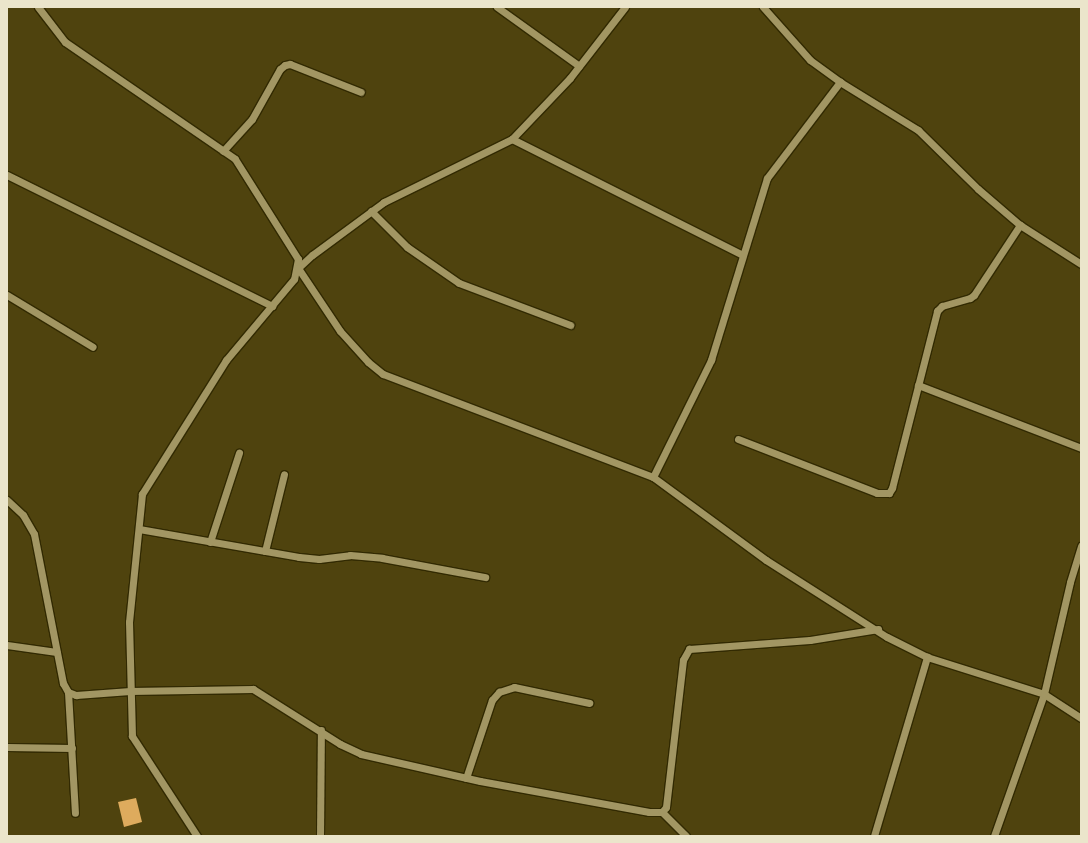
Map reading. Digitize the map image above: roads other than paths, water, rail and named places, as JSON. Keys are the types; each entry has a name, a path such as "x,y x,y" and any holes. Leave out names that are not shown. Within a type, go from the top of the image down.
{"street":[{"path":"38,7 65,42 235,159 298,259 298,268 294,279 226,360 142,494 129,622 132,736 197,836"},
{"path":"497,7 579,66"},
{"path":"298,268 312,255 384,202 512,139 579,66 624,7"},
{"path":"762,7 810,60 840,82 918,130 978,189 1020,225 1081,264"},
{"path":"223,151 252,119 280,69 285,65 290,64 361,92"},
{"path":"653,478 711,360 768,178 840,82"},
{"path":"512,139 743,255"},
{"path":"7,175 272,306"},
{"path":"371,211 407,247 459,283 570,325"},
{"path":"738,439 877,493 889,493 892,488 937,311 942,306 970,298 974,295 1020,225"},
{"path":"298,268 340,331 368,362 383,374 653,478 766,560 887,636 927,657 1044,694 1081,718"},
{"path":"7,294 93,347"},
{"path":"918,385 1081,448"},
{"path":"210,542 239,453"},
{"path":"265,551 284,474"},
{"path":"7,500 24,515 34,534 63,683 68,692 76,813"},
{"path":"139,529 310,559 350,555 382,558 485,577"},
{"path":"994,836 1044,694 1070,582 1081,546"},
{"path":"662,812 666,807 683,660 689,648 810,640 878,629"},
{"path":"7,645 57,652"},
{"path":"874,836 927,657"},
{"path":"466,778 492,700 499,692 514,687 589,703"},
{"path":"68,692 76,695 130,691 253,689 321,730 340,744 361,754 466,778 649,812 662,812 686,836"},
{"path":"320,836 321,730"},
{"path":"7,747 72,748"}]}
